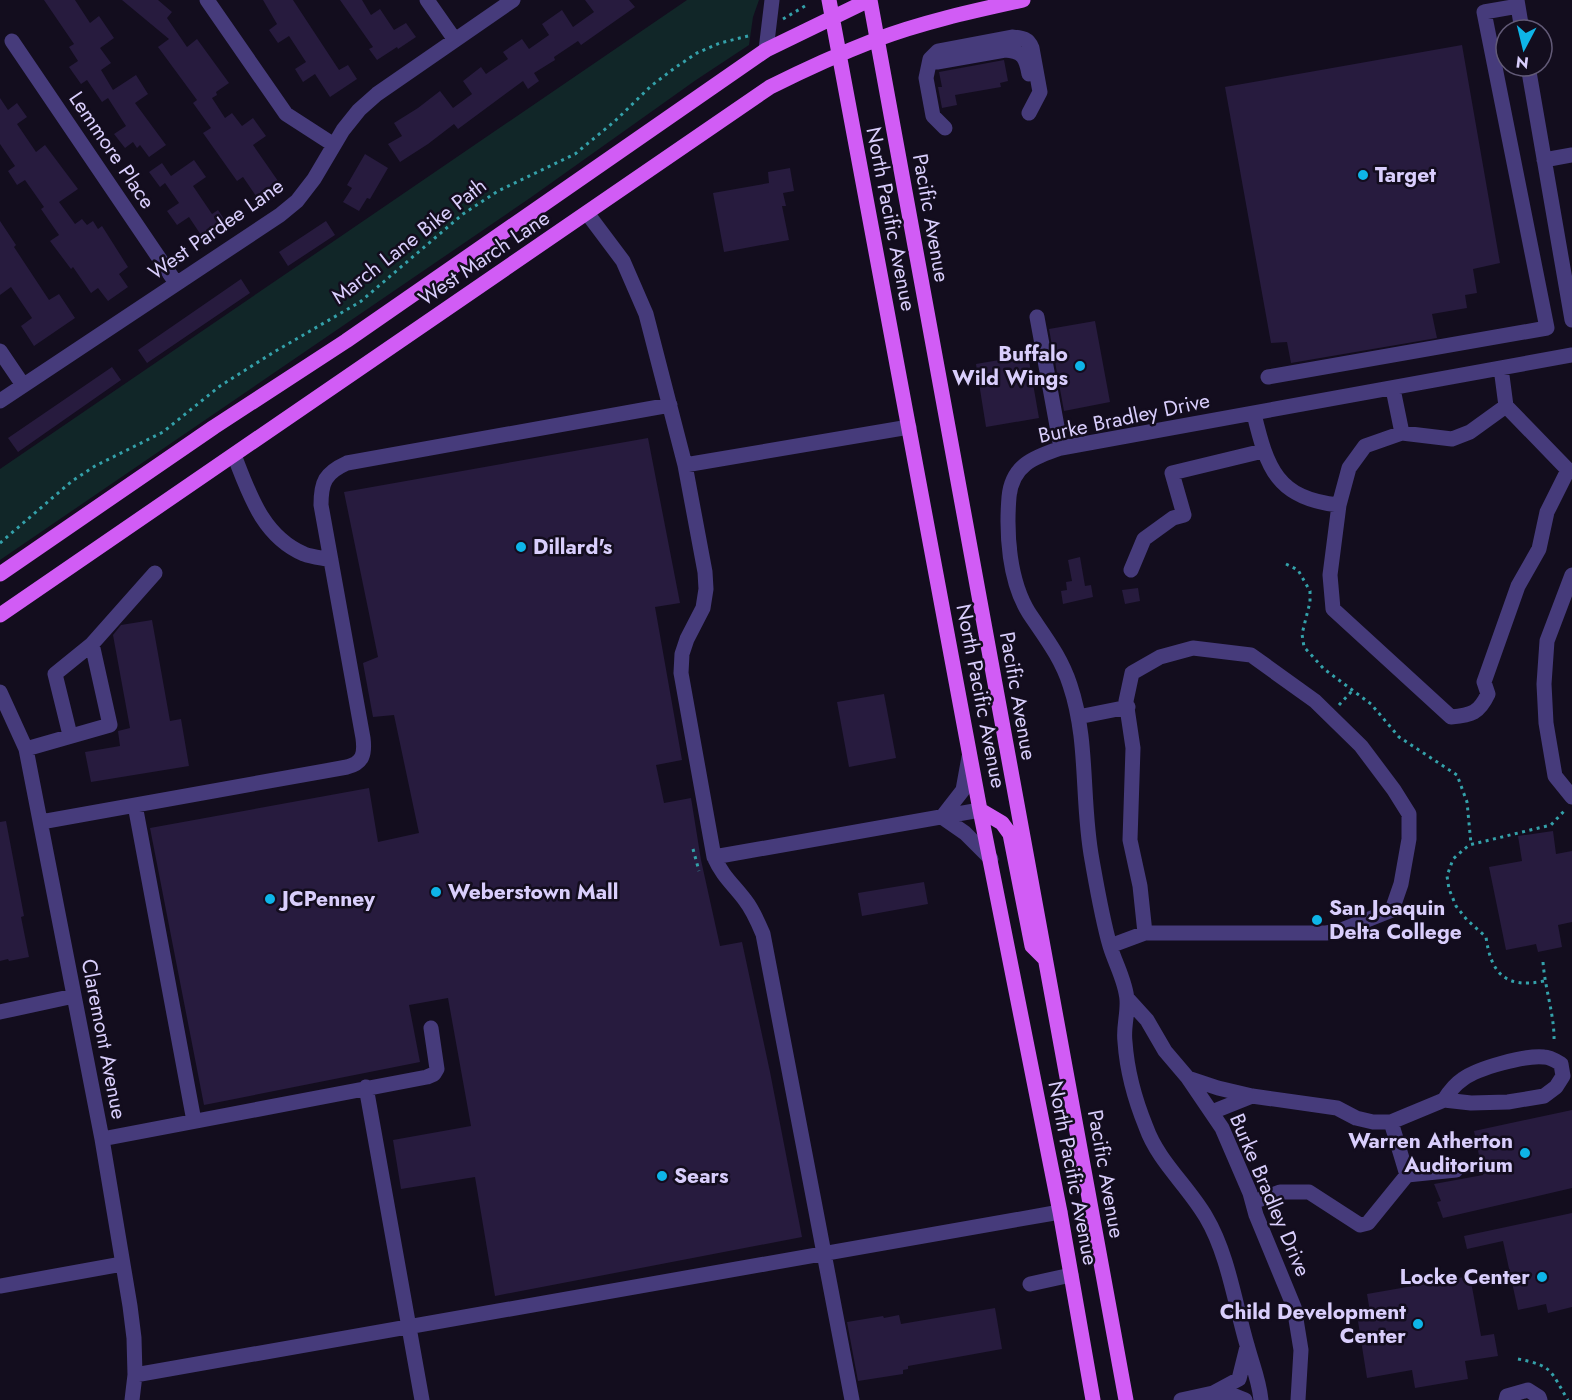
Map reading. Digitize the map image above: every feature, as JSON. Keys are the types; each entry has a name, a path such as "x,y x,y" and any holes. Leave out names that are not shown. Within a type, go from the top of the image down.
{"main road":[{"name":"North Pacific Avenue","path":"829,0 980,810 1060,1212 1093,1400"},
{"name":"West March Lane","path":"0,574 214,427 346,341 766,50 869,0"},
{"name":"Pacific Avenue","path":"869,0 1126,1400"},
{"name":"West March Lane","path":"0,615 770,87 807,68 877,39 958,14 1023,0"},
{"path":"980,810 1002,824 1010,834 1032,946 1045,959"}],"street":[{"path":"207,0 286,114 334,145"},
{"path":"427,0 454,40"},
{"name":"West Pardee Lane","path":"0,401 297,201 359,110 377,94 513,0"},
{"path":"766,50 772,0"},
{"path":"1268,377 1547,328 1484,12 1517,3 1520,18"},
{"path":"945,128 933,116 926,78 930,59 938,51 1012,37 1023,38 1030,42 1040,92 1029,112"},
{"name":"Lemmore Place","path":"12,41 176,283"},
{"path":"1530,78 1571,310"},
{"path":"1544,160 1572,155"},
{"path":"587,213 623,261 646,314 685,465 705,572 706,589 703,608 682,654 681,673 714,857 726,878 745,899 763,934 852,1400"},
{"path":"1037,317 1061,448"},
{"path":"0,351 23,385"},
{"name":"Burke Bradley Drive","path":"1261,1400 1258,1378 1217,1240 1206,1218 1159,1154 1147,1130 1133,1089 1124,1040 1127,998 1110,946 1091,856 1083,744 1071,685 1056,652 1029,613 1014,574 1009,502 1015,478 1029,460 1061,448 1572,355"},
{"path":"1501,368 1506,406 1570,470 1546,512 1539,549 1518,586 1484,682 1488,693 1482,706 1469,716 1451,717 1333,609 1330,575 1339,505 1349,468 1365,446 1402,433 1452,439 1470,432 1506,406"},
{"path":"1393,389 1402,433"},
{"path":"41,822 347,767 356,765 362,759 363,738 321,505 321,491 326,476 335,468 347,463 670,405"},
{"path":"1254,414 1263,451 1276,478 1297,495 1324,504 1339,505"},
{"path":"685,465 909,428"},
{"path":"1131,570 1144,539 1173,518 1185,515 1172,472 1263,451"},
{"path":"234,455 262,519 283,541 305,554 331,560"},
{"path":"70,735 55,674 92,644 155,573"},
{"path":"1568,803 1555,776 1546,723 1544,684 1547,641 1572,575"},
{"path":"26,749 110,725 92,644"},
{"path":"1110,946 1145,933 1326,933 1339,931 1392,910 1401,884 1409,838 1408,814 1394,790 1361,746 1315,702 1251,656 1193,648 1160,657 1132,673 1126,700 1133,748 1130,840 1140,886 1145,933"},
{"name":"Claremont Avenue","path":"0,692 26,749 102,1139 132,1317 135,1375 132,1400"},
{"path":"1078,717 1128,707"},
{"path":"942,817 963,789 970,751"},
{"path":"135,805 194,1121"},
{"path":"714,857 980,810"},
{"path":"942,817 965,833 991,860"},
{"path":"0,1012 74,996"},
{"name":"Burke Bradley Drive","path":"1127,998 1147,1020 1165,1051 1212,1112 1228,1142 1294,1307 1300,1350 1298,1400"},
{"path":"102,1139 427,1077 434,1074 437,1069 431,1028"},
{"path":"1188,1078 1252,1096 1337,1108 1356,1118 1373,1122 1391,1122 1444,1100 1471,1103 1499,1102 1544,1096 1556,1087 1563,1076 1561,1064 1545,1057 1521,1058 1464,1078 1450,1090 1444,1100"},
{"path":"366,1088 422,1400"},
{"path":"1212,1112 1252,1096"},
{"path":"1391,1122 1407,1175"},
{"path":"1253,1202 1280,1192 1309,1192 1360,1226 1368,1223 1407,1175 1456,1170"},
{"path":"135,1375 1060,1212"},
{"path":"0,1286 122,1264"},
{"path":"1030,1284 1071,1275"},
{"path":"1213,1393 1239,1378 1247,1347"},
{"path":"1506,1400 1507,1396 1528,1390 1540,1400"},
{"path":"1181,1400 1213,1393 1230,1394 1245,1400"}],"path":[{"path":"780,21 805,6"},
{"name":"March Lane Bike Path","path":"0,543 72,481 95,466 163,432 220,386 360,302 463,214 498,191 575,154 596,139 651,86 676,67 697,53 720,43 752,35"},
{"path":"1286,564 1298,570 1310,591 1310,602 1302,634 1304,647 1324,669 1371,704 1399,737 1456,775 1467,802 1471,844"},
{"path":"1336,708 1352,691"},
{"path":"1545,981 1527,985 1503,978 1494,967 1486,937 1467,920 1456,906 1449,889 1448,876 1453,860 1471,844 1551,825 1568,803"},
{"path":"693,849 699,872"},
{"path":"1543,962 1555,1027 1553,1060"},
{"path":"1518,1359 1545,1366 1556,1377 1568,1400"}],"green space":[{"path":"687,0 759,0 753,17 749,45 530,198 0,560 0,469"}],"building":[{"path":"44,0 75,0 90,23 99,16 114,38 100,48 111,63 101,70 113,90 136,75 148,94 135,103 166,145 149,157 140,145 137,148 133,142 125,148 114,134 126,126 108,98 102,102 87,80 81,84 69,67 78,61 69,47 74,44"},
{"path":"122,0 158,0 172,12 167,18 187,47 197,39 229,83 216,92 217,95 212,98 225,118 232,113 242,126 253,118 266,136 253,145 278,181 256,196 243,177 237,181 203,133 211,128 193,103 197,100 158,47 169,39"},
{"path":"263,0 293,0 339,70 348,65 357,79 330,97 315,74 303,82 295,69 306,62 289,36 278,43 269,30 277,24"},
{"path":"340,0 362,0 371,15 380,9 394,30 406,23 416,37 377,60 369,49 373,47"},
{"path":"585,0 629,0 635,7 581,45 578,41 554,57 555,60 534,73 539,81 528,89 523,81 458,129 454,124 400,162 388,144 402,136 394,123 440,91 453,108 472,94 463,81 481,67 486,74 508,59 503,52 522,39 529,49 549,35 542,24 562,10 573,27 594,12"},
{"name":"Target","path":"1462,45 1500,263 1473,269 1477,293 1465,295 1467,308 1432,314 1437,338 1291,363 1287,342 1271,343 1225,87"},
{"path":"1004,60 1008,81 1000,83 1001,87 955,95 957,105 942,108 938,87 942,87 939,72"},
{"path":"0,98 8,110 17,103 27,117 17,124 36,152 45,145 78,189 59,202 75,224 82,219 87,225 93,221 98,229 102,226 128,267 119,274 128,287 108,301 98,288 91,293 73,267 71,269 50,241 59,235 41,209 44,207 25,180 17,185 8,171 15,166 0,144"},
{"path":"365,154 388,168 370,199 367,198 359,211 343,202 352,188 347,185"},
{"path":"194,160 206,177 193,186 212,214 218,210 226,222 203,238 189,217 177,225 167,211 179,203 165,183 160,187 149,172 162,163 171,176"},
{"path":"790,168 794,191 783,193 786,206 782,206 789,240 724,252 713,193 769,183 768,172"},
{"path":"0,221 16,245 14,247 49,300 59,294 75,318 34,346 21,326 32,318 11,287 0,295"},
{"path":"326,221 335,235 288,266 279,252"},
{"path":"241,279 250,293 147,363 138,350"},
{"name":"Buffalo Wild Wings","path":"1095,321 1110,402 1064,411 1049,329"},
{"path":"1028,355 1039,418 986,427 976,364"},
{"path":"112,367 121,380 18,452 8,438"},
{"name":"Weberstown Mall","path":"648,438 680,603 655,607 682,760 656,765 664,803 691,798 701,860 720,946 742,942 802,1237 495,1296 475,1177 401,1189 393,1140 471,1126 448,998 409,1005 420,1062 204,1105 150,828 369,788 378,842 419,833 394,715 373,717 363,663 378,657 344,492"},
{"path":"1080,557 1085,586 1091,585 1093,597 1063,604 1061,591 1067,590 1066,582 1072,581 1068,560"},
{"path":"1138,588 1140,601 1125,604 1122,590"},
{"path":"152,620 170,721 181,719 189,766 91,782 85,752 120,746 118,731 130,728 113,635 121,625"},
{"path":"884,694 896,758 849,767 837,702"},
{"path":"6,821 24,916 21,917 29,957 0,961 0,822"},
{"path":"1553,831 1556,854 1572,851 1572,922 1558,925 1562,947 1538,952 1536,944 1506,950 1489,867 1522,861 1518,836"},
{"path":"924,882 928,904 862,916 858,893"},
{"name":"Warren Atherton Auditorium","path":"1572,1110 1572,1188 1443,1218 1437,1202 1441,1201 1434,1184 1483,1175 1474,1131"},
{"name":"Locke Center","path":"1572,1213 1572,1307 1548,1313 1546,1304 1518,1310 1503,1241 1467,1249 1464,1236"},
{"name":"Child Development Center","path":"1470,1276 1481,1336 1494,1334 1498,1356 1465,1361 1468,1379 1415,1388 1412,1370 1367,1378 1357,1315 1370,1312 1367,1294"},
{"path":"995,1308 1002,1349 908,1366 908,1369 903,1370 903,1374 858,1381 847,1322 899,1315 901,1324"}],"place":[{"name":"Target","path":"1363,175"},
{"name":"Buffalo Wild Wings","path":"1080,366"},
{"name":"Dillard's","path":"521,547"},
{"name":"Weberstown Mall","path":"436,892"},
{"name":"JCPenney","path":"270,899"},
{"name":"San Joaquin Delta College","path":"1317,920"},
{"name":"Warren Atherton Auditorium","path":"1525,1153"},
{"name":"Sears","path":"662,1176"},
{"name":"Locke Center","path":"1542,1277"},
{"name":"Child Development Center","path":"1418,1324"}]}
